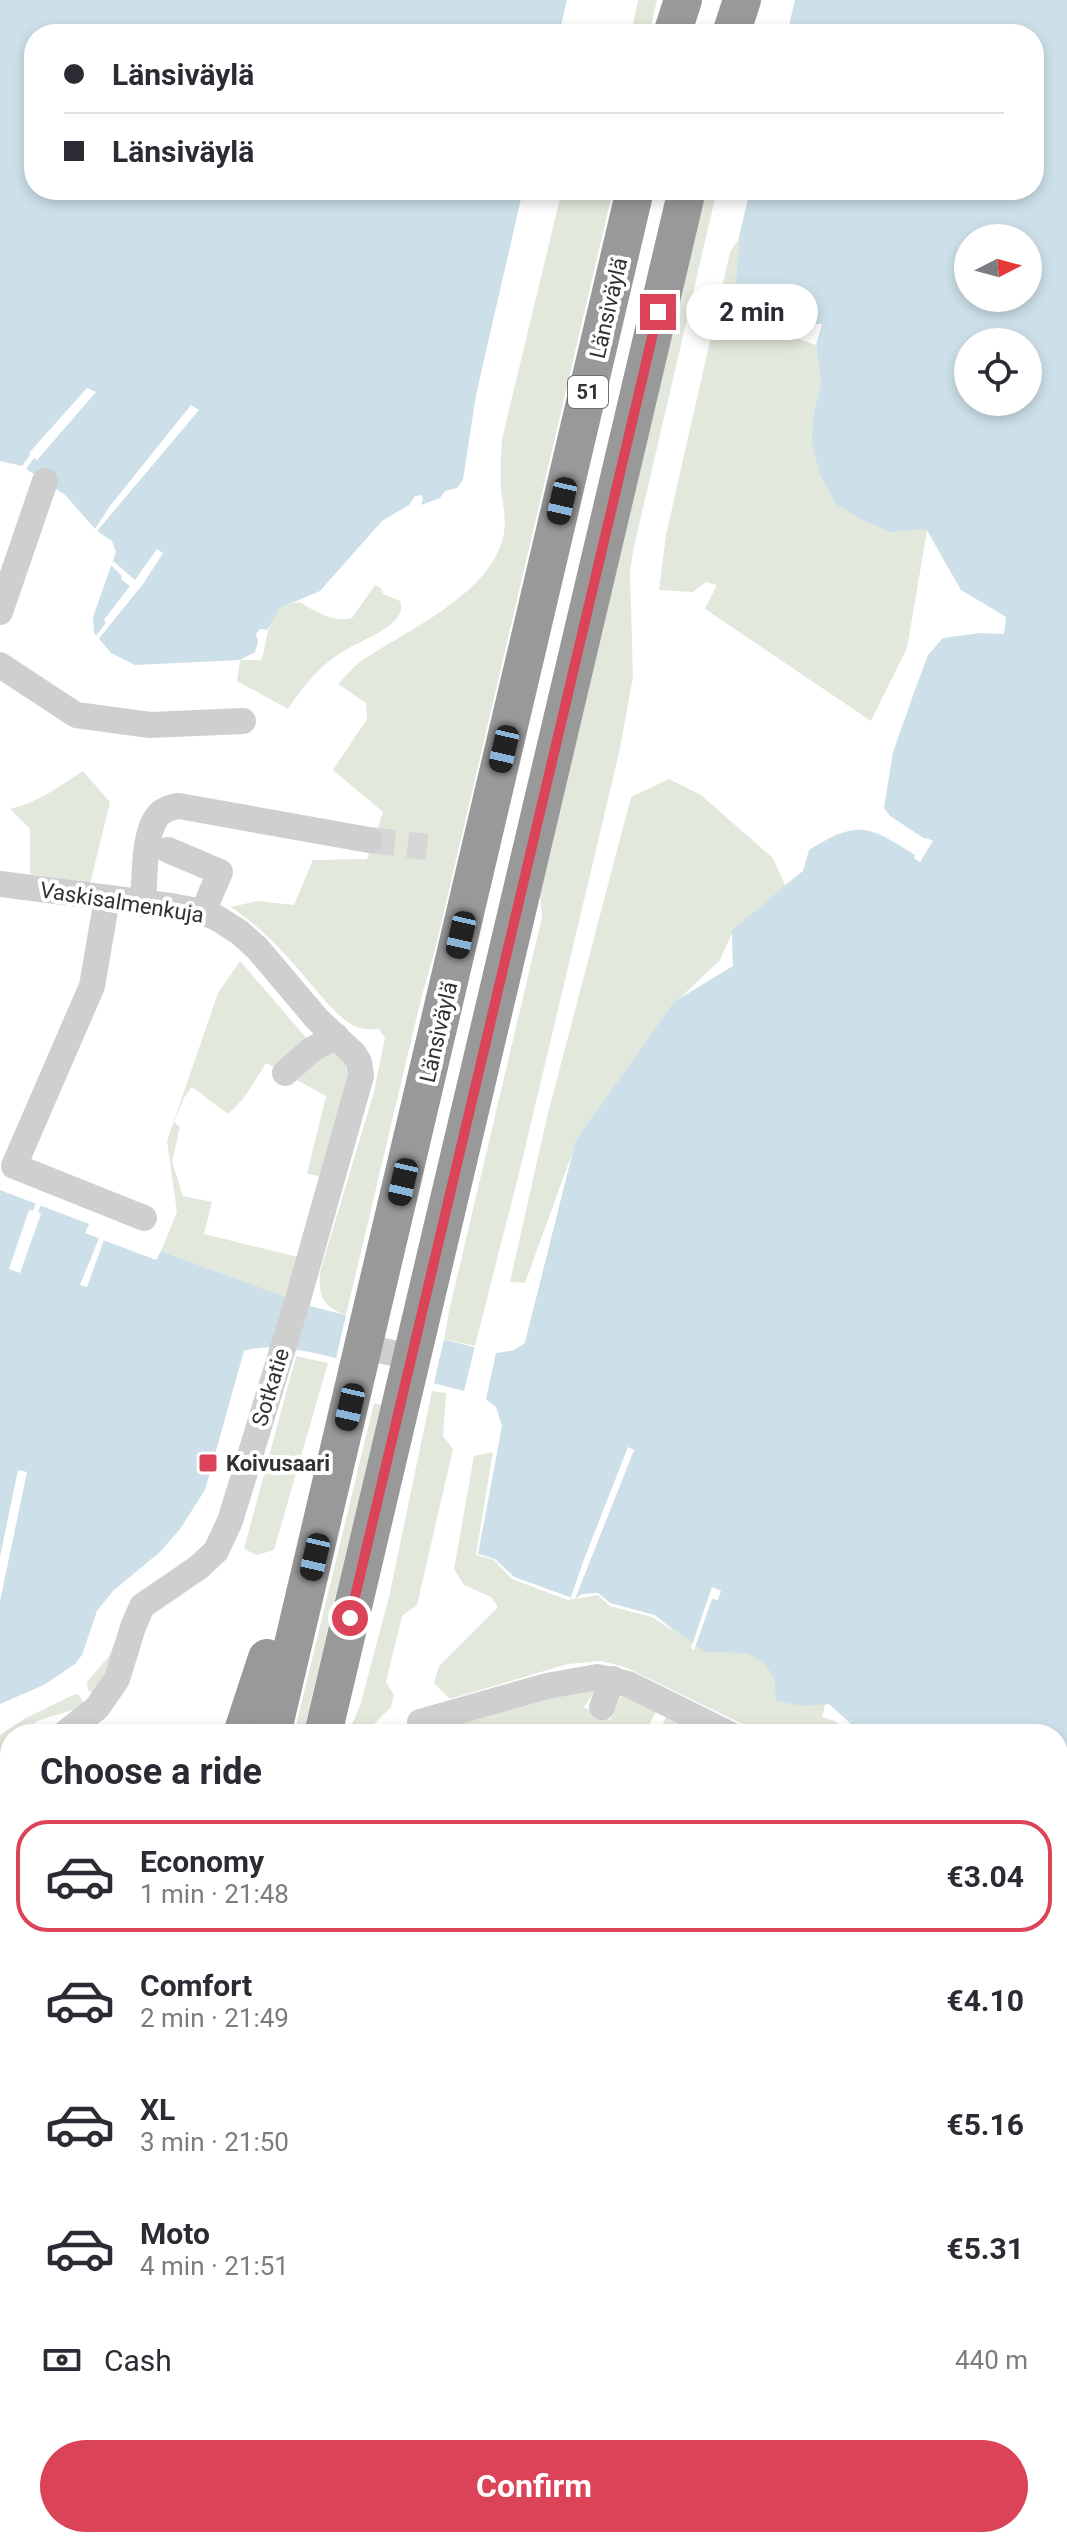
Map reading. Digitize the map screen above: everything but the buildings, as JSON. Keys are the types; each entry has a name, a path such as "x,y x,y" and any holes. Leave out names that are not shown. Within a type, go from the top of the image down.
{"highway":[{"path":"673,24 676,0"},
{"path":"675,24 683,0"},
{"path":"722,24 726,0"},
{"path":"734,24 742,0"},
{"name":"Länsiväylä","path":"274,1724 633,200"},
{"name":"51","path":"325,1724 685,200"},
{"path":"245,1724 265,1667 295,1548 336,1468"}],"street":[{"path":"0,612 45,481"},
{"path":"0,665 76,715 150,725 243,721"},
{"path":"143,904 150,833 157,816 168,808 179,806 369,840"},
{"path":"168,850 220,872 203,912"},
{"name":"Vaskisalmenkuja","path":"1,888 203,912 217,918 257,948 317,1019 354,1054 361,1076"},
{"path":"107,899 92,986 14,1166 144,1218"},
{"path":"285,1073 311,1050 336,1036"},
{"name":"Sotkatie","path":"77,1724 97,1708 117,1679 142,1606 199,1567 216,1551 230,1521 298,1299 361,1076"},
{"path":"361,1360 408,1371"},
{"path":"416,1720 584,1677 613,1679 708,1724"},
{"path":"602,1707 613,1679"}],"shaded area":[{"path":"0,0 567,0 561,24 24,24 24,200 521,200 476,395 463,480 457,488 445,491 440,498 421,505 421,495 415,496 409,505 382,521 320,591 280,608 267,630 260,629 256,634 258,642 255,652 240,660 135,665 111,653 94,633 93,617 116,552 112,541 97,531 65,495 22,466 0,461"},
{"path":"638,0 657,0 651,24 633,24"},
{"path":"795,0 1067,0 1067,1724 851,1724 829,1704 802,1706 776,1701 774,1678 765,1664 747,1653 705,1652 655,1615 610,1603 598,1593 582,1594 575,1599 514,1577 495,1559 478,1554 502,1426 496,1407 480,1395 329,1356 275,1347 244,1351 205,1490 180,1529 160,1552 113,1591 97,1611 82,1655 75,1664 44,1685 0,1704 0,1190 89,1224 85,1233 156,1260 161,1251 310,1306 498,1353 514,1350 525,1343 576,1140 674,1002 733,966 732,930 803,871 809,850 826,840 852,830 874,832 915,855 914,858 920,862 933,841 890,816 884,808 893,752 928,655 943,638 980,633 1004,634 1006,617 961,590 927,529 891,532 862,520 836,504 820,475 812,443 813,416 821,383 816,345 822,324 755,324 734,306 740,234 748,200 1044,200 1044,24 789,24"},
{"path":"560,200 611,200 346,1315 324,1300 320,1272 374,1092 385,1038 379,1029 360,1028 343,1018 270,939 231,907 257,901 294,905 313,860 367,859 383,812 333,770 367,719 366,703 338,684 360,662 463,595 494,559 505,526 501,483 502,439"},
{"path":"704,200 715,200 633,551 630,572 633,677 619,753 475,1346 444,1339 542,917 540,893"},
{"path":"748,200 954,292 954,312 968,312 968,328 954,328 954,416 1042,416 1042,410 1067,424 961,590 927,531 907,648 871,721 705,609 717,585 706,582 693,592 659,590 666,535 730,252 738,240","holes":["758,324 822,324 836,504 813,416 821,383 816,345"]},
{"path":"375,585 381,588 383,594 400,601 399,616 386,628 328,662 306,684 288,709 237,681 240,660 261,660 269,627 282,608 299,602 331,618 352,618"},
{"path":"83,771 110,802 90,884 30,874 30,829 10,809 39,798"},
{"path":"669,779 701,795 773,858 785,885 803,871 525,1342 573,1151 525,1283 510,1282 547,1117 631,797","holes":["732,933 733,966 679,999 720,960"]},
{"path":"240,961 309,1041 274,1067 266,1063 244,1098 228,1114 192,1087 174,1122 180,1127 172,1162 183,1196 212,1202 204,1234 298,1257 285,1297 161,1251 177,1212 167,1141 218,993"},
{"path":"334,1050 345,1061 349,1083 319,1176 307,1174 326,1096 297,1080 298,1072"},
{"path":"296,1356 328,1363 274,1550 257,1555 244,1549"},
{"path":"432,1391 446,1393 443,1436 453,1449 417,1605 402,1616 386,1682 394,1695 391,1707 374,1724 352,1724 360,1706 389,1597"},
{"path":"374,1403 381,1405 305,1724 296,1724"},
{"path":"493,1452 476,1555 494,1560 512,1579 568,1600 598,1595 610,1606 652,1617 675,1632 655,1615 626,1607 723,1605 852,1724 829,1704 825,1705 822,1717 838,1724 742,1724 625,1667 601,1661 568,1664 450,1699 434,1683 439,1666 498,1607 491,1597 464,1585 454,1569 474,1456"},
{"path":"115,1642 121,1643 96,1697 88,1690 87,1682 109,1656"},
{"path":"599,1686 584,1707 610,1720 623,1693 657,1710 649,1724 456,1724"},
{"path":"75,1694 79,1695 85,1706 34,1724 16,1724"},
{"path":"667,1715 685,1724 663,1724"}],"pier":[{"path":"87,388 96,392 37,460 34,458 26,469 22,466 29,453"},
{"path":"191,405 199,410 97,531 95,529 110,506"},
{"path":"157,549 163,553 143,584 97,641 94,638 106,623 104,620 130,586 111,565 113,561 135,580"},
{"path":"36,1203 41,1205 38,1212 41,1214 20,1273 9,1269 29,1210 33,1211"},
{"path":"99,1238 104,1240 87,1287 80,1285"},
{"path":"347,1311 445,1335 433,1387 335,1363"},
{"path":"476,1342 497,1348 485,1404 478,1398 463,1395"},
{"path":"628,1447 634,1450 575,1599 571,1597 583,1562"},
{"path":"18,1470 27,1472 0,1601 0,1557"},
{"path":"712,1587 721,1591 718,1600 712,1599 694,1650 691,1648"}],"tunnel":[{"path":"369,840 427,847"}],"place":[{"name":"Koivusaari","path":"208,1463"}],"route":[{"path":"350,1618 658,312"}]}
